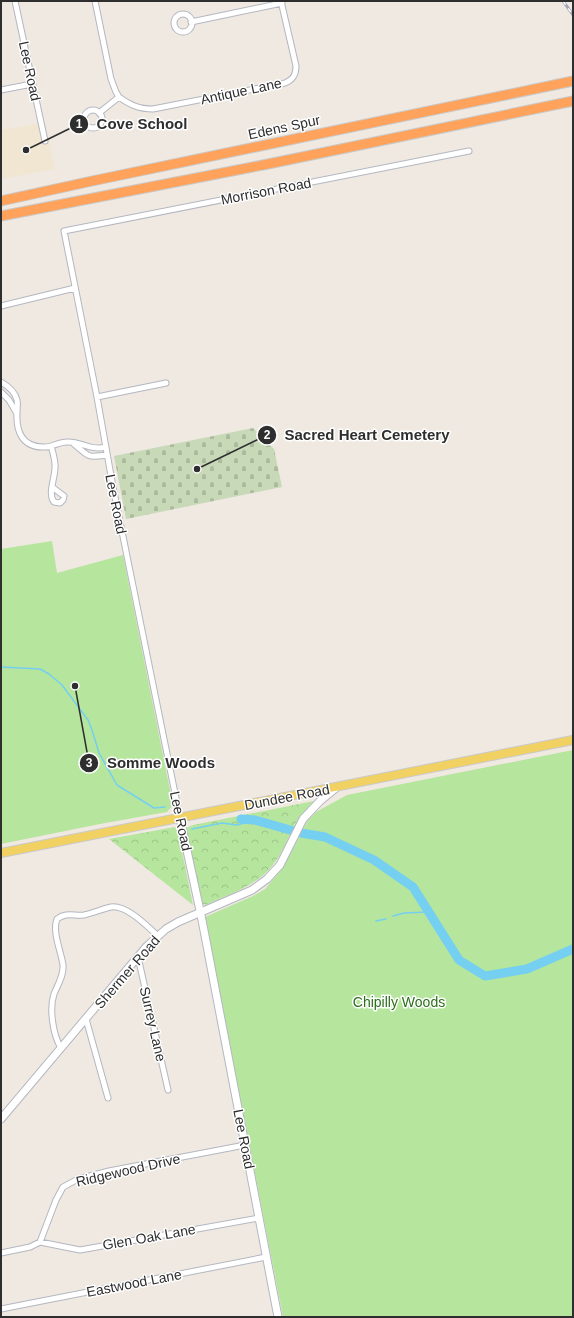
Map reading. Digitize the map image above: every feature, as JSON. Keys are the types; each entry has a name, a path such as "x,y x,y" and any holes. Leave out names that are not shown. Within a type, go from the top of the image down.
{"highway":[{"name":"Edens Spur","path":"1,201 573,82"},
{"path":"1,216 268,164 573,101"}],"main road":[{"name":"Dundee Road","path":"1,853 573,740"}],"street":[{"name":"Lee Road","path":"16,1 45,141"},
{"path":"95,1 111,79 119,97 99,113"},
{"path":"192,22 282,2"},
{"name":"Antique Lane","path":"119,97 132,106 153,109 290,81 296,72 296,66 282,2"},
{"path":"1,90 32,84"},
{"name":"Morrison Road","path":"64,231 469,151"},
{"name":"Lee Road","path":"64,231 107,455 200,912 278,1317"},
{"path":"1,306 75,288"},
{"path":"1,382 15,395 18,403 18,430 20,435 27,443 40,447 51,446 62,442 72,442 91,448 106,447"},
{"path":"97,397 166,383"},
{"path":"1,392 9,400 17,413"},
{"path":"72,442 83,453 89,456 107,455"},
{"path":"51,446 55,465 55,476 52,487"},
{"name":"Shermer Road","path":"1,1120 147,946 166,929 178,922 252,890 267,879 280,864 303,819 320,801 337,787"},
{"path":"62,1048 56,1036 52,1011 53,996 63,971 55,927 57,919 66,915 84,915 115,907 121,908 137,918 158,936"},
{"name":"Surrey Lane","path":"138,957 168,1090"},
{"path":"86,1019 108,1098"},
{"name":"Ridgewood Drive","path":"40,1242 56,1200 63,1187 78,1179 109,1171 245,1145"},
{"name":"Glen Oak Lane","path":"40,1242 80,1250 259,1218"},
{"path":"1,1253 30,1247 40,1242"},
{"name":"Eastwood Lane","path":"1,1309 266,1257"}],"shaded area":[{"path":"45,122 55,169 1,179 1,130"}],"green space":[{"path":"253,428 274,449 282,487 126,519 114,456"},
{"path":"52,541 57,573 123,555 173,805 167,812 1,844 1,549"},
{"name":"Chipilly Woods","path":"573,750 573,1317 283,1317 205,917 253,896 265,889 284,866 308,820 316,812 347,795"},
{"path":"314,801 298,820 279,856 265,873 258,879 232,894 206,905 201,903 186,828 193,825"},
{"path":"175,827 178,832 193,905 109,839"}],"waterway":[{"path":"1,667 40,669 49,674 62,685 88,720 99,753 117,785 154,808 165,807"},
{"path":"241,819 255,820 301,833 325,837 374,860 413,887 459,960 485,976 527,969 573,949"},
{"path":"192,829 222,823 237,825 255,820"},
{"path":"393,916 404,913 428,912"},
{"path":"376,921 386,919"}],"railway":[{"path":"563,1 573,15"}],"place":[{"name":"Cove School","path":"26,150"},
{"name":"Sacred Heart Cemetery","path":"197,469"},
{"name":"Somme Woods","path":"75,686"}]}
